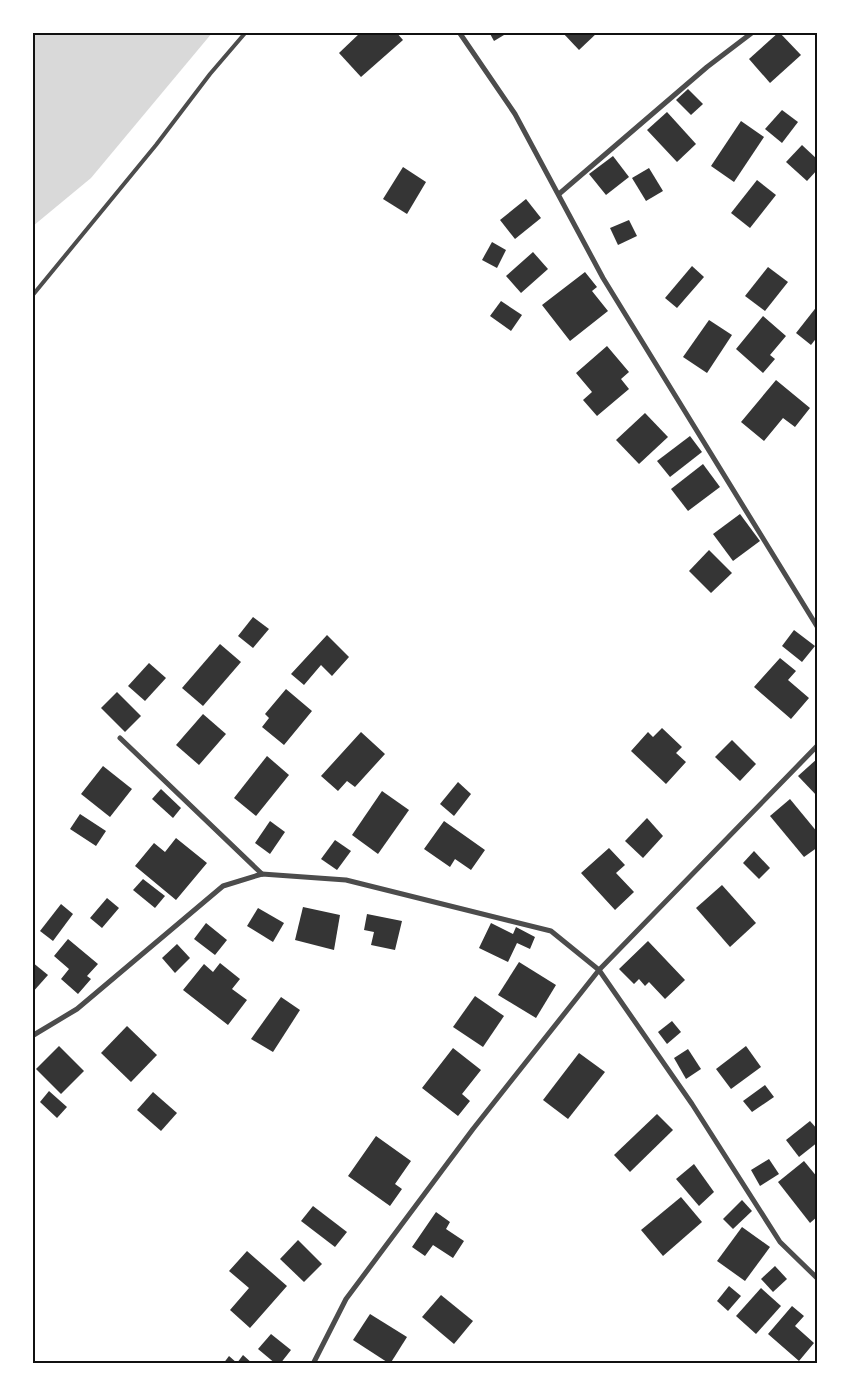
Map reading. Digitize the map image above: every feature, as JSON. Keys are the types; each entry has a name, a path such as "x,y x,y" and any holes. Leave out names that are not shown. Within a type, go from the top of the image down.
{"street":[{"path":"459,32 515,114 603,278 818,628"},
{"path":"559,194 707,67 753,32"},
{"path":"120,738 262,874"},
{"path":"313,1364 346,1299 467,1137 599,970 818,745"},
{"path":"32,1036 77,1009 224,886 262,874 346,880 551,931 599,970 692,1104 780,1242 818,1279"}],"lane":[{"path":"32,296 156,145 210,74 246,32"}],"shaded area":[{"path":"33,32 212,33 91,178 33,226"}],"building":[{"path":"361,32 396,32 403,40 361,77 339,53"},
{"path":"489,32 509,32 494,41"},
{"path":"562,32 598,32 579,50"},
{"path":"779,32 801,55 770,83 749,59"},
{"path":"688,89 703,104 691,115 676,100"},
{"path":"782,110 798,122 782,143 765,129"},
{"path":"667,112 696,144 677,162 647,130"},
{"path":"741,121 764,137 734,182 711,166"},
{"path":"802,145 818,160 818,169 807,181 786,162"},
{"path":"613,156 629,177 606,195 589,174"},
{"path":"403,167 426,182 407,214 383,199"},
{"path":"649,168 663,191 646,201 632,178"},
{"path":"757,180 776,195 750,228 731,213"},
{"path":"526,199 541,218 515,239 500,220"},
{"path":"629,220 637,236 618,245 610,228"},
{"path":"492,242 506,250 497,268 482,260"},
{"path":"533,252 548,269 521,293 506,276"},
{"path":"692,266 704,277 677,308 665,298"},
{"path":"768,267 788,282 765,311 745,296"},
{"path":"585,272 597,287 592,291 608,311 570,341 542,305"},
{"path":"501,301 522,315 511,331 490,316"},
{"path":"818,305 818,336 811,345 796,333"},
{"path":"763,316 786,336 770,355 775,359 763,373 736,349"},
{"path":"709,320 732,335 707,373 683,357"},
{"path":"607,346 629,372 621,379 629,389 597,416 583,400 592,392 576,373"},
{"path":"776,380 810,408 795,427 783,418 764,441 741,422"},
{"path":"645,413 668,437 639,464 616,440"},
{"path":"690,436 702,452 670,477 657,461"},
{"path":"703,464 720,487 688,511 671,489"},
{"path":"740,514 760,541 733,561 713,534"},
{"path":"709,550 732,573 711,593 689,571"},
{"path":"253,617 269,629 253,648 238,636"},
{"path":"794,630 815,646 802,662 782,646"},
{"path":"327,635 349,657 332,676 321,665 304,685 291,674"},
{"path":"220,644 241,662 203,706 182,688"},
{"path":"780,658 796,671 788,680 809,698 791,719 754,687"},
{"path":"149,663 166,678 145,701 128,686"},
{"path":"286,689 312,711 284,745 262,727 269,718 265,714"},
{"path":"117,692 141,716 125,732 101,708"},
{"path":"203,714 226,734 199,765 176,745"},
{"path":"662,728 682,747 676,753 686,762 666,784 631,751 648,732 653,737"},
{"path":"361,732 385,754 355,787 347,781 338,791 321,776"},
{"path":"732,740 756,764 740,781 715,757"},
{"path":"267,756 289,775 256,816 234,798"},
{"path":"818,758 818,797 798,776"},
{"path":"103,766 132,789 110,817 81,794"},
{"path":"458,782 471,794 454,816 440,804"},
{"path":"161,789 181,808 173,818 152,799"},
{"path":"382,791 409,810 378,854 352,835"},
{"path":"790,799 818,833 818,847 804,857 770,816"},
{"path":"80,814 106,831 96,846 70,829"},
{"path":"647,818 663,836 643,858 625,841"},
{"path":"270,821 285,832 270,854 255,843"},
{"path":"444,821 485,850 471,870 455,859 450,867 424,849"},
{"path":"176,838 207,863 176,900 135,866 154,843 165,852"},
{"path":"335,840 351,851 337,870 321,859"},
{"path":"609,848 625,865 616,873 634,892 615,910 581,873"},
{"path":"754,851 770,868 759,879 743,863"},
{"path":"143,879 165,896 155,908 133,890"},
{"path":"722,885 756,923 730,947 696,908"},
{"path":"107,898 119,908 102,928 90,918"},
{"path":"61,904 73,914 53,941 40,931"},
{"path":"303,907 340,915 334,950 295,940"},
{"path":"258,908 284,923 273,942 247,926"},
{"path":"367,914 402,921 395,950 371,945 374,932 364,930"},
{"path":"206,923 227,940 215,955 194,939"},
{"path":"491,923 513,934 516,927 535,937 530,949 517,943 508,962 479,948"},
{"path":"68,939 98,964 87,976 91,979 78,994 61,979 69,969 54,956"},
{"path":"648,941 685,980 665,999 649,982 645,986 639,979 634,984 619,969"},
{"path":"177,944 190,958 175,973 162,958"},
{"path":"32,962 48,975 32,993"},
{"path":"519,962 556,985 536,1018 498,995"},
{"path":"220,963 240,979 232,989 247,1000 228,1025 183,990 204,964 213,972"},
{"path":"475,996 504,1016 483,1047 453,1027"},
{"path":"281,997 300,1010 273,1052 251,1039"},
{"path":"672,1021 681,1032 667,1044 658,1032"},
{"path":"127,1026 157,1055 131,1082 101,1053"},
{"path":"59,1046 84,1071 61,1094 36,1069"},
{"path":"746,1046 761,1067 731,1089 716,1069"},
{"path":"453,1048 481,1070 462,1094 470,1101 458,1116 422,1088"},
{"path":"688,1049 701,1069 686,1079 674,1058"},
{"path":"579,1053 605,1072 568,1119 543,1100"},
{"path":"765,1085 774,1097 752,1112 743,1101"},
{"path":"49,1091 67,1107 57,1118 40,1102"},
{"path":"153,1092 177,1113 161,1131 137,1110"},
{"path":"657,1114 673,1130 630,1172 614,1155"},
{"path":"810,1121 818,1130 818,1142 799,1157 786,1140"},
{"path":"376,1136 411,1161 395,1184 402,1189 390,1206 348,1176"},
{"path":"769,1159 779,1174 760,1186 751,1170"},
{"path":"804,1161 818,1178 818,1216 810,1223 778,1182"},
{"path":"694,1164 714,1192 699,1206 676,1179"},
{"path":"681,1197 702,1222 663,1256 641,1230"},
{"path":"742,1200 752,1211 733,1229 723,1219"},
{"path":"313,1206 347,1232 335,1247 301,1221"},
{"path":"436,1212 450,1222 446,1229 464,1241 453,1258 433,1245 425,1256 412,1247"},
{"path":"742,1227 770,1247 745,1281 717,1261"},
{"path":"298,1240 322,1264 304,1282 280,1259"},
{"path":"247,1251 287,1286 250,1328 230,1310 249,1288 229,1271"},
{"path":"775,1266 787,1279 773,1292 761,1279"},
{"path":"729,1286 741,1296 728,1311 717,1301"},
{"path":"761,1288 781,1306 756,1334 736,1316"},
{"path":"441,1295 473,1321 454,1344 422,1317"},
{"path":"792,1306 804,1316 795,1326 814,1343 799,1361 768,1334"},
{"path":"370,1314 407,1337 390,1364 353,1340"},
{"path":"271,1334 291,1350 280,1364 276,1364 258,1349"},
{"path":"243,1355 253,1364 223,1364 229,1356 237,1363"}]}
